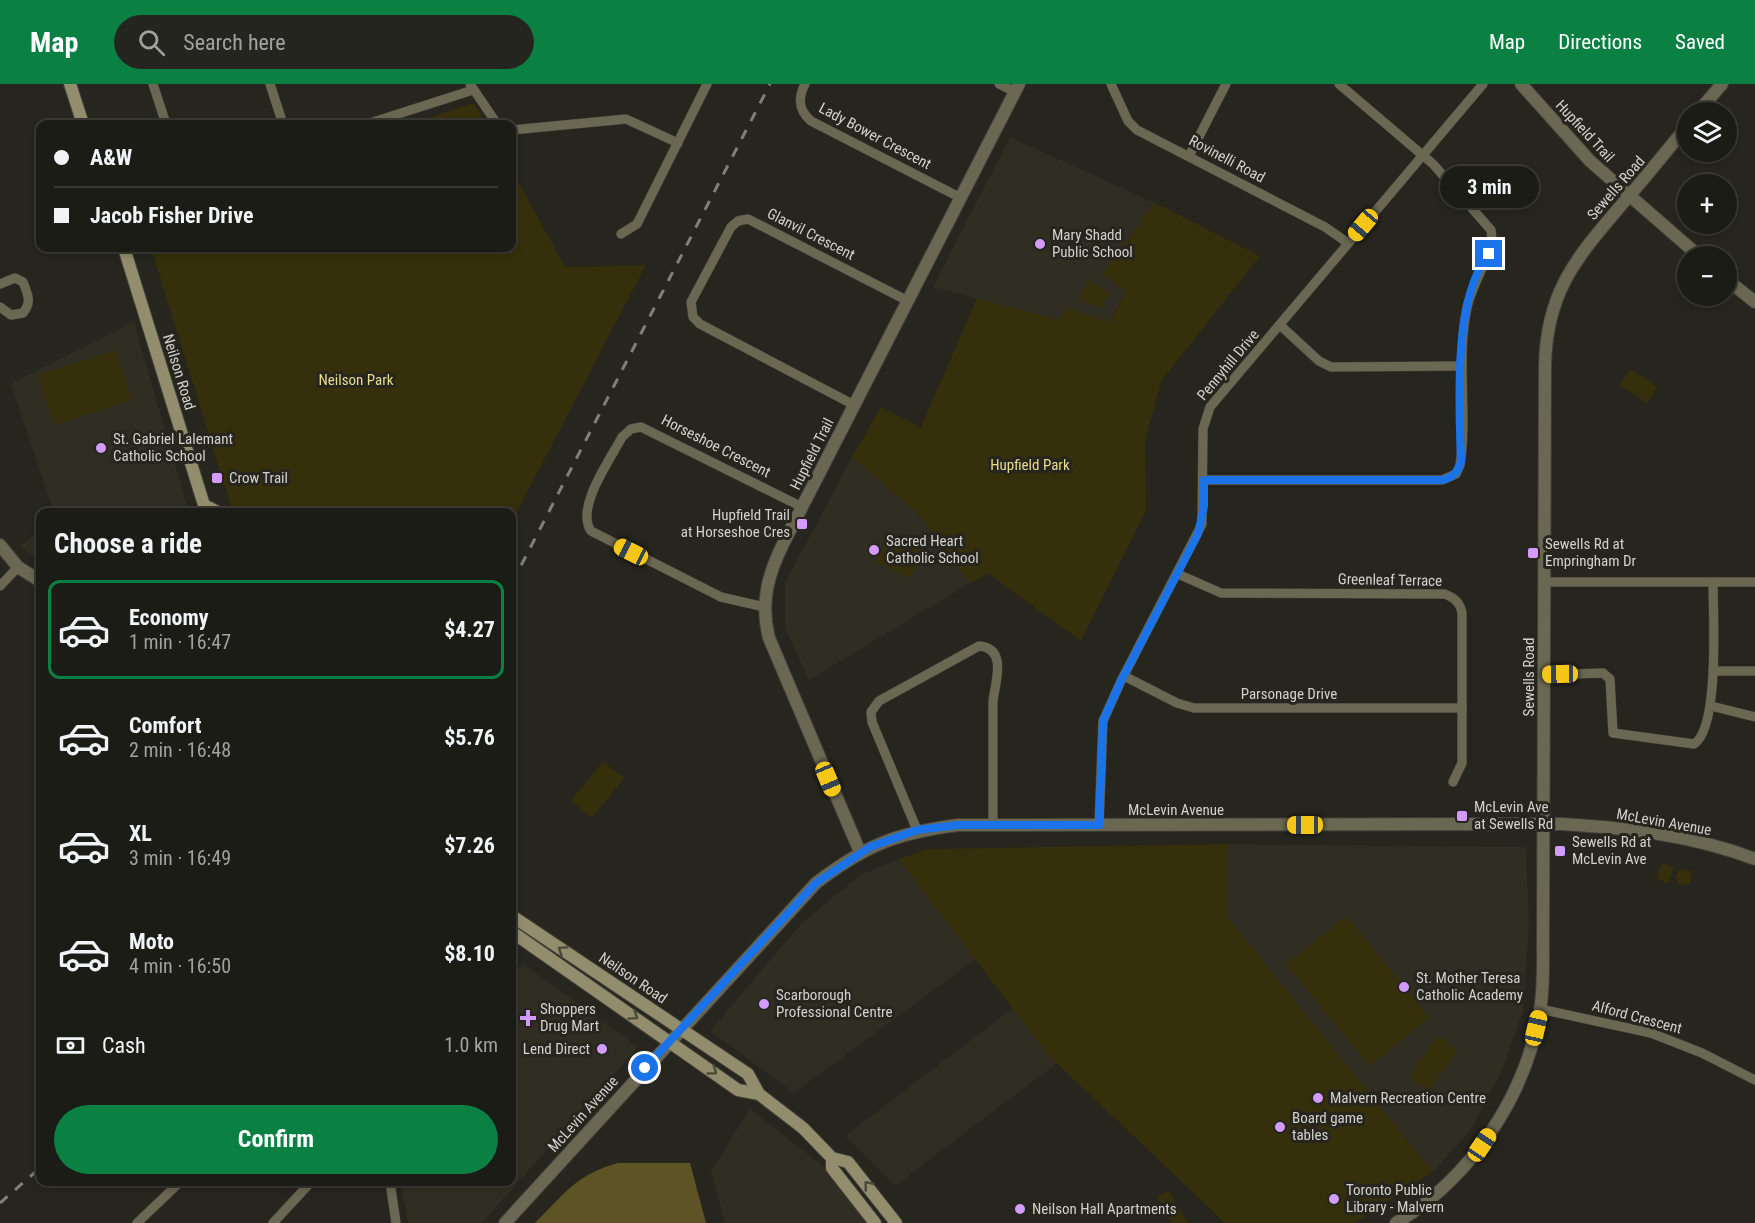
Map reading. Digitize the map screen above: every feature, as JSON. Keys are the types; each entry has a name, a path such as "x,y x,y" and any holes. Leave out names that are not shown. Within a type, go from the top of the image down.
{"main road":[{"path":"70,84 82,120"},
{"name":"Neilson Road","path":"124,252 203,508"},
{"name":"Neilson Road","path":"516,919 748,1074 759,1094 803,1128 832,1158 848,1162 896,1223"},
{"name":"Neilson Road","path":"516,935 670,1040 738,1090 759,1094"},
{"name":"Neilson Road","path":"832,1158 832,1168 875,1223"}],"street":[{"path":"153,84 165,120"},
{"path":"270,84 283,120"},
{"path":"621,234 638,224 707,84"},
{"name":"Lady Bower Crescent","path":"805,84 800,94 800,106 811,121 962,198"},
{"path":"999,84 1017,88"},
{"name":"Rovinelli Road","path":"1111,84 1124,113 1137,130 1325,227 1348,243"},
{"path":"1189,156 1226,84"},
{"path":"1204,480 1446,480 1456,474 1461,461 1462,366 1468,299 1491,249 1492,236 1489,226 1423,154 1339,84"},
{"name":"Pennyhill Drive","path":"1099,825 1103,721 1124,675 1202,524 1203,429 1210,407 1281,326 1483,84"},
{"name":"Hupfield Trail","path":"1521,84 1590,161 1687,246"},
{"path":"1707,102 1722,84"},
{"path":"378,120 472,87 494,120"},
{"name":"Hupfield Trail","path":"860,852 769,638 765,607 768,581 774,563 802,507 1017,88"},
{"path":"516,130 626,119 678,143"},
{"name":"Sewells Road","path":"1396,1223 1436,1195 1487,1138 1511,1098 1527,1061 1540,1009 1544,824 1545,367 1549,324 1559,292 1578,256 1677,138"},
{"name":"Glanvil Crescent","path":"854,405 700,324 691,312 691,302 731,227 738,221 748,219 908,301"},
{"path":"0,284 15,278 23,282 29,306 23,313 11,315 0,307"},
{"path":"1737,288 1755,302"},
{"path":"1281,326 1319,361 1331,367 1462,366"},
{"name":"Horseshoe Crescent","path":"765,607 721,597 591,531 586,520 587,505 622,437 631,429 641,427 802,507"},
{"path":"0,545 18,567 36,578"},
{"path":"0,586 18,567"},
{"name":"Greenleaf Terrace","path":"1178,574 1221,593 1445,594 1457,601 1462,613 1462,763 1453,782"},
{"path":"1544,582 1755,582"},
{"path":"1545,675 1603,673 1610,679 1613,733 1694,744 1701,738 1711,706 1713,582"},
{"path":"917,830 872,722 871,712 879,701 979,645 991,649 997,658 997,685 993,701 993,825"},
{"path":"1713,670 1755,672"},
{"name":"Parsonage Drive","path":"1124,675 1177,703 1194,708 1462,708"},
{"path":"1711,706 1755,717"},
{"name":"McLevin Avenue","path":"506,1223 670,1040 816,883 860,852 917,830 958,825 1544,824 1622,828 1661,833 1703,842 1755,859"},
{"name":"Alford Crescent","path":"1540,1009 1651,1033 1702,1053 1755,1080"},
{"path":"137,1223 176,1186"},
{"path":"273,1223 307,1186"},
{"path":"391,1186 396,1223"}],"shaded area":[{"name":"Mary Shadd Public School","path":"1010,137 1155,203 1102,274 1126,291 1110,322 1067,308 1059,320 933,287"},
{"name":"St. Gabriel Lalemant Catholic School","path":"134,322 188,508 52,508 11,384"},
{"name":"Sacred Heart Catholic School","path":"852,457 921,517 970,583 809,680 785,628 785,583"},
{"path":"36,532 36,557 20,547"},
{"name":"St. Mother Teresa Catholic Academy","path":"1227,844 1526,847 1529,925 1523,1010 1501,1073 1469,1132 1433,1172 1226,916"},
{"path":"899,859 976,959 794,1093 710,1031 801,924 860,875"},
{"path":"522,963 638,1047 516,1185 516,970"},
{"path":"1013,1008 1057,1063 895,1186 845,1136"},
{"path":"750,1109 832,1173 869,1223 725,1223 711,1171"},
{"path":"618,1163 690,1163 706,1223 535,1223 581,1179"},
{"path":"401,1186 515,1186 482,1223 408,1223"}],"green space":[{"path":"474,103 484,120 421,120"},
{"name":"Neilson Park","path":"516,177 565,267 646,265 516,513 516,508 231,508 152,252 516,252"},
{"name":"Hupfield Park","path":"1155,203 1260,256 1162,380 1145,440 1146,511 1081,641 989,574 970,583 921,517 852,457 881,407 921,427 977,298 1058,320 1067,308 1110,322 1126,291 1102,274"},
{"path":"1088,280 1110,293 1101,308 1079,299"},
{"path":"116,350 132,400 54,425 38,375"},
{"path":"1630,369 1658,387 1647,403 1620,385"},
{"path":"888,537 926,553 910,578 876,562"},
{"path":"603,761 624,778 592,818 571,801"},
{"path":"1227,844 1227,916 1433,1172 1354,1223 1225,1223 1048,1055 899,859 928,849"},
{"path":"1662,863 1674,867 1669,882 1666,883 1656,878"},
{"path":"1681,869 1687,869 1692,877 1690,883 1681,885 1676,880 1676,874"},
{"path":"1347,916 1429,1018 1369,1066 1286,964"},
{"path":"1438,1036 1458,1050 1429,1091 1409,1077"},
{"path":"1169,1191 1188,1223 1172,1223 1157,1196"}],"railway":[{"path":"516,575 770,84"},
{"path":"0,1203 36,1172"}],"place":[{"name":"Mary Shadd Public School","path":"1040,244"},
{"name":"St. Gabriel Lalemant Catholic School","path":"101,448"},
{"name":"Crow Trail","path":"217,478"},
{"name":"Hupfield Trail at Horseshoe Cres","path":"802,524"},
{"name":"Sacred Heart Catholic School","path":"874,550"},
{"name":"Sewells Rd at Empringham Dr","path":"1533,553"},
{"name":"McLevin Ave at Sewells Rd","path":"1462,816"},
{"name":"Sewells Rd at McLevin Ave","path":"1560,851"},
{"name":"St. Mother Teresa Catholic Academy","path":"1404,987"},
{"name":"Scarborough Professional Centre","path":"764,1004"},
{"name":"Shoppers Drug Mart","path":"528,1018"},
{"name":"Lend Direct","path":"602,1049"},
{"name":"Malvern Recreation Centre","path":"1318,1098"},
{"name":"Board game tables","path":"1280,1127"},
{"name":"Toronto Public Library - Malvern","path":"1334,1199"},
{"name":"Neilson Hall Apartments","path":"1020,1209"}],"route":[{"path":"645,1068 816,883 845,861 870,847 917,830 958,825 1099,825 1103,721 1121,681 1198,534 1202,524 1204,480 1446,480 1456,474 1461,461 1465,315 1475,280 1489,254"}]}
